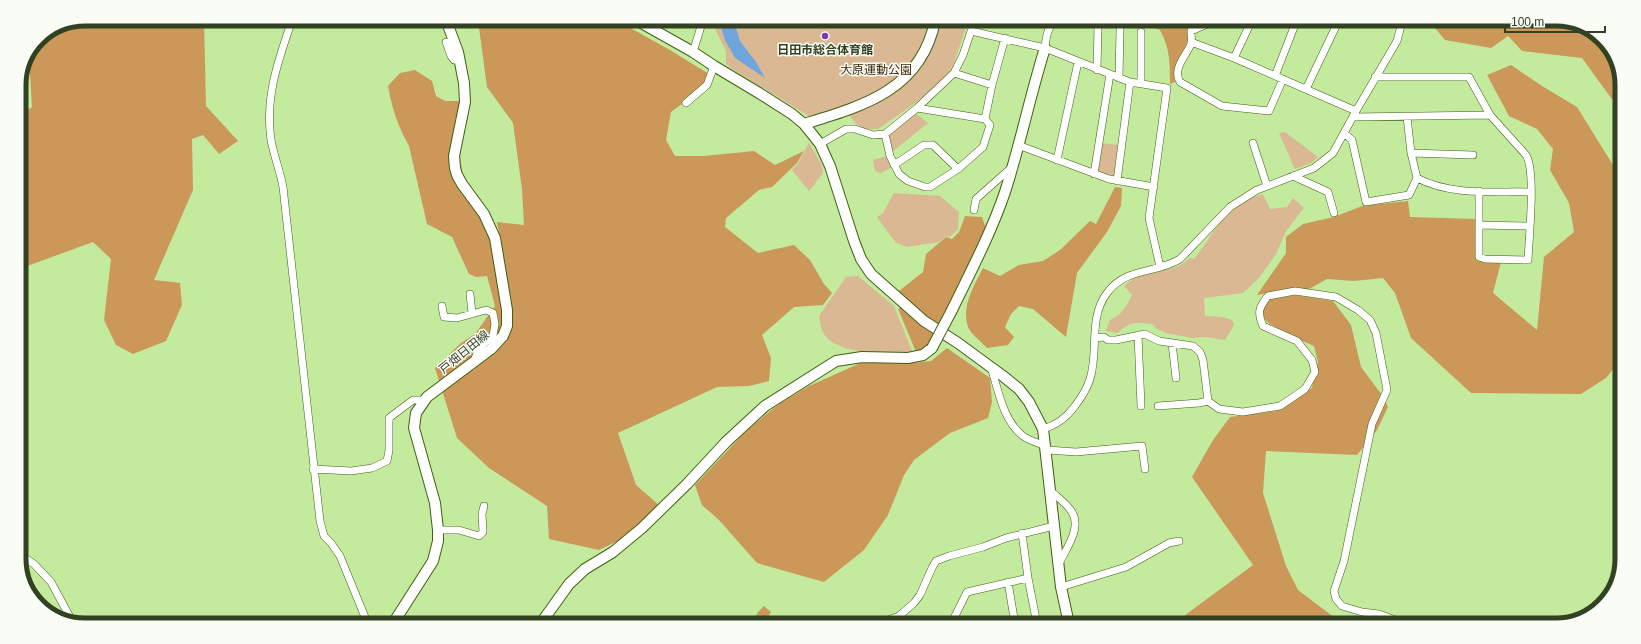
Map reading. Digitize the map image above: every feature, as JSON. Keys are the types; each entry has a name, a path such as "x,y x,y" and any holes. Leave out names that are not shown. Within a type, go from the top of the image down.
{"street":[{"path":"290,26 275,70 269,110 271,139 283,187 320,520 324,536 340,556 365,618"},
{"name":"戸畑日田線","path":"397,618 433,561 437,545 438,530 435,503 414,428 416,413 425,400 475,361 492,350 503,336 507,326 507,310 495,238 484,214 462,184 455,168 454,156 465,102 464,83 459,59 448,26"},
{"path":"647,26 693,52 759,93 792,114 804,124 820,144 830,166 854,241 861,259 871,274 924,321 991,367 1019,389 1029,402 1043,429 1061,587 1067,618"},
{"path":"693,52 701,26"},
{"path":"804,124 848,111 890,91 908,76 920,61 927,48 934,26"},
{"path":"545,618 569,584 585,569 613,552 642,528 687,484 726,442 765,406 836,361 862,357 908,358 922,355 932,348 952,310 997,213 1012,167 1050,26"},
{"path":"1097,70 1098,26"},
{"path":"1203,26 1191,31 1192,42 1179,66 1177,78 1180,82 1222,106 1268,111 1283,79"},
{"path":"1234,58 1249,26"},
{"path":"1275,76 1294,26"},
{"path":"1306,89 1336,26"},
{"path":"1043,429 1056,424 1071,411 1083,395 1090,378 1098,310 1106,294 1115,284 1126,277 1143,270 1172,264 1180,259 1230,207 1257,190 1314,168 1333,153 1375,77 1397,41 1401,26"},
{"path":"1119,78 1120,30"},
{"path":"820,144 846,129 873,135 885,134 918,108 954,74 963,55 971,31 1045,48 1130,82 1167,88 1149,218 1160,267"},
{"path":"1141,32 1141,84"},
{"path":"984,119 1005,38"},
{"path":"446,42 450,56 454,60 459,59"},
{"path":"1192,42 1234,58 1306,89 1354,114 1407,117 1490,115"},
{"path":"1057,160 1078,62"},
{"path":"686,103 707,85 714,66"},
{"path":"954,74 992,85"},
{"path":"1094,174 1110,74"},
{"path":"1375,77 1469,77 1490,115 1526,155 1529,161 1531,192 1528,260 1485,259 1479,257 1479,191"},
{"path":"1117,181 1130,82"},
{"path":"885,134 890,156 899,174 908,181 925,187 940,181 958,169 983,147 990,126 984,119 918,108"},
{"path":"1344,133 1352,140 1366,202 1409,195 1416,178 1411,153 1407,117"},
{"path":"1253,143 1267,186"},
{"path":"894,165 924,145 929,144 933,145 958,169"},
{"path":"1018,145 1094,174 1117,181 1154,187"},
{"path":"1411,153 1473,155"},
{"path":"974,210 976,198 1012,167"},
{"path":"1293,176 1328,192 1334,213"},
{"path":"1416,178 1439,187 1452,190 1531,192"},
{"path":"1479,225 1530,226"},
{"path":"1095,338 1116,340 1145,334 1159,341 1193,346 1200,352 1203,360 1208,401 1219,409 1243,412 1280,406 1306,389 1315,372 1312,360 1297,341 1263,326 1259,317 1260,305 1268,296 1295,292 1336,297 1358,310 1370,320 1376,333 1387,390 1372,424 1344,561 1334,592 1336,599 1342,606 1390,618"},
{"path":"470,294 472,314"},
{"path":"442,306 444,317 457,318 486,310 493,313 493,336 479,347 475,361"},
{"path":"1138,335 1140,406"},
{"path":"1172,343 1176,378"},
{"path":"991,367 1006,412 1015,428 1022,435 1046,448 1076,452 1142,446 1146,469"},
{"path":"314,469 351,471 372,468 387,461 389,450 389,418 413,400 425,400"},
{"path":"1158,406 1199,404 1208,401"},
{"path":"1051,491 1073,514 1075,522 1074,534 1059,564"},
{"path":"438,530 459,530 479,536 483,532 482,514 484,506"},
{"path":"898,618 920,595 936,562 949,556 983,547 1022,533 1054,526"},
{"path":"1022,533 1028,578 1037,618"},
{"path":"1061,587 1126,567 1169,543 1179,541"},
{"path":"26,559 34,564 51,582 69,616"},
{"path":"954,618 967,592 1028,578"},
{"path":"1008,582 1014,618"}],"green space":[{"name":"大原運動公園","path":"714,26 966,26 950,75 911,106 878,129 864,129 855,123 845,109 809,116 732,69 726,64 726,51"},
{"path":"914,112 928,123 892,152 887,134"},
{"path":"1285,132 1318,157 1311,163 1295,169 1279,133"},
{"path":"809,143 822,165 823,173 809,191 792,170 797,165"},
{"path":"1101,143 1118,145 1114,177 1097,172"},
{"path":"887,156 891,168 880,173 875,171 873,160"},
{"path":"894,193 940,196 959,212 958,229 950,237 946,236 939,242 907,247 896,243 877,217 883,213"},
{"path":"1263,194 1270,209 1287,207 1293,198 1304,208 1286,231 1276,254 1259,278 1243,293 1204,298 1205,316 1223,317 1232,320 1234,325 1225,340 1206,337 1193,338 1166,333 1157,329 1152,324 1141,323 1130,324 1117,333 1106,331 1110,320 1119,315 1127,305 1132,295 1124,286 1130,281 1143,275 1177,267 1190,258 1194,259 1215,229 1230,212 1249,199"},
{"path":"858,276 894,306 913,353 878,353 852,350 831,341 824,334 819,316 846,277"}],"shaded area":[{"path":"85,26 204,26 206,106 238,141 219,154 203,135 192,139 193,190 154,280 180,283 182,305 166,341 133,354 116,345 104,320 111,259 93,242 26,266 26,111 32,107 30,67 36,52 43,43 52,36 74,27"},
{"path":"479,26 627,26 709,74 698,91 671,112 666,140 675,156 704,156 754,151 775,165 804,151 797,163 772,187 759,190 726,218 725,227 758,253 794,245 810,260 824,284 832,293 823,305 794,307 762,335 771,358 769,381 749,386 717,387 618,433 636,485 660,506 622,539 599,550 549,539 547,506 489,468 457,438 435,368 461,343 475,334 495,306 487,276 476,277 469,274 452,237 427,224 409,146 396,117 388,86 400,73 415,70 432,81 436,96 445,101 461,101 465,124 460,157 463,177 481,201 506,289 508,286 497,222 524,225 522,189 513,123 487,87"},
{"path":"1121,26 1190,26 1187,43 1176,64 1175,82 1170,84 1168,50 1160,30 1151,27 1125,28"},
{"path":"1433,26 1556,26 1575,29 1589,36 1598,43 1607,56 1613,70 1615,81 1615,103 1582,58 1522,51 1508,36 1491,48 1445,40"},
{"path":"1511,65 1577,107 1615,168 1615,367 1606,378 1581,394 1471,393 1411,338 1395,293 1383,278 1354,281 1327,279 1309,289 1286,290 1257,295 1286,253 1286,237 1303,224 1334,217 1362,206 1408,201 1410,217 1476,219 1477,261 1501,262 1493,293 1537,330 1544,257 1574,232 1569,203 1550,170 1553,149 1537,129 1509,116 1487,75"},
{"path":"1115,187 1122,188 1121,206 1107,232 1077,273 1066,337 1033,309 1019,306 1011,314 1005,327 1014,337 1008,345 987,348 969,330 966,319 967,304 972,289 983,268 1000,276 1019,265 1043,261 1060,250 1090,221 1096,224"},
{"path":"965,216 982,217 987,231 940,328 924,318 899,291 923,272 926,254 946,237 952,239 959,232"},
{"path":"1295,295 1333,301 1351,325 1361,367 1382,395 1388,407 1377,430 1357,455 1266,451 1263,493 1286,566 1298,590 1335,618 1181,618 1253,565 1192,477 1213,440 1230,417 1276,411 1312,388 1318,362 1314,346 1278,329 1266,320 1263,316 1263,312 1268,299"},
{"path":"902,306 936,334 929,346 916,352 898,309"},
{"path":"947,348 990,378 992,402 988,418 950,433 914,460 904,475 888,515 864,550 824,582 757,563 719,520 702,505 695,485 749,428 779,404 809,386 865,361 912,363 931,361"},
{"path":"764,606 771,612 768,618 755,618"}],"water":[{"path":"721,26 736,26 740,41 756,62 765,78 735,58 725,40"}],"place":[{"name":"日田市総合体育館","path":"825,36"}]}
